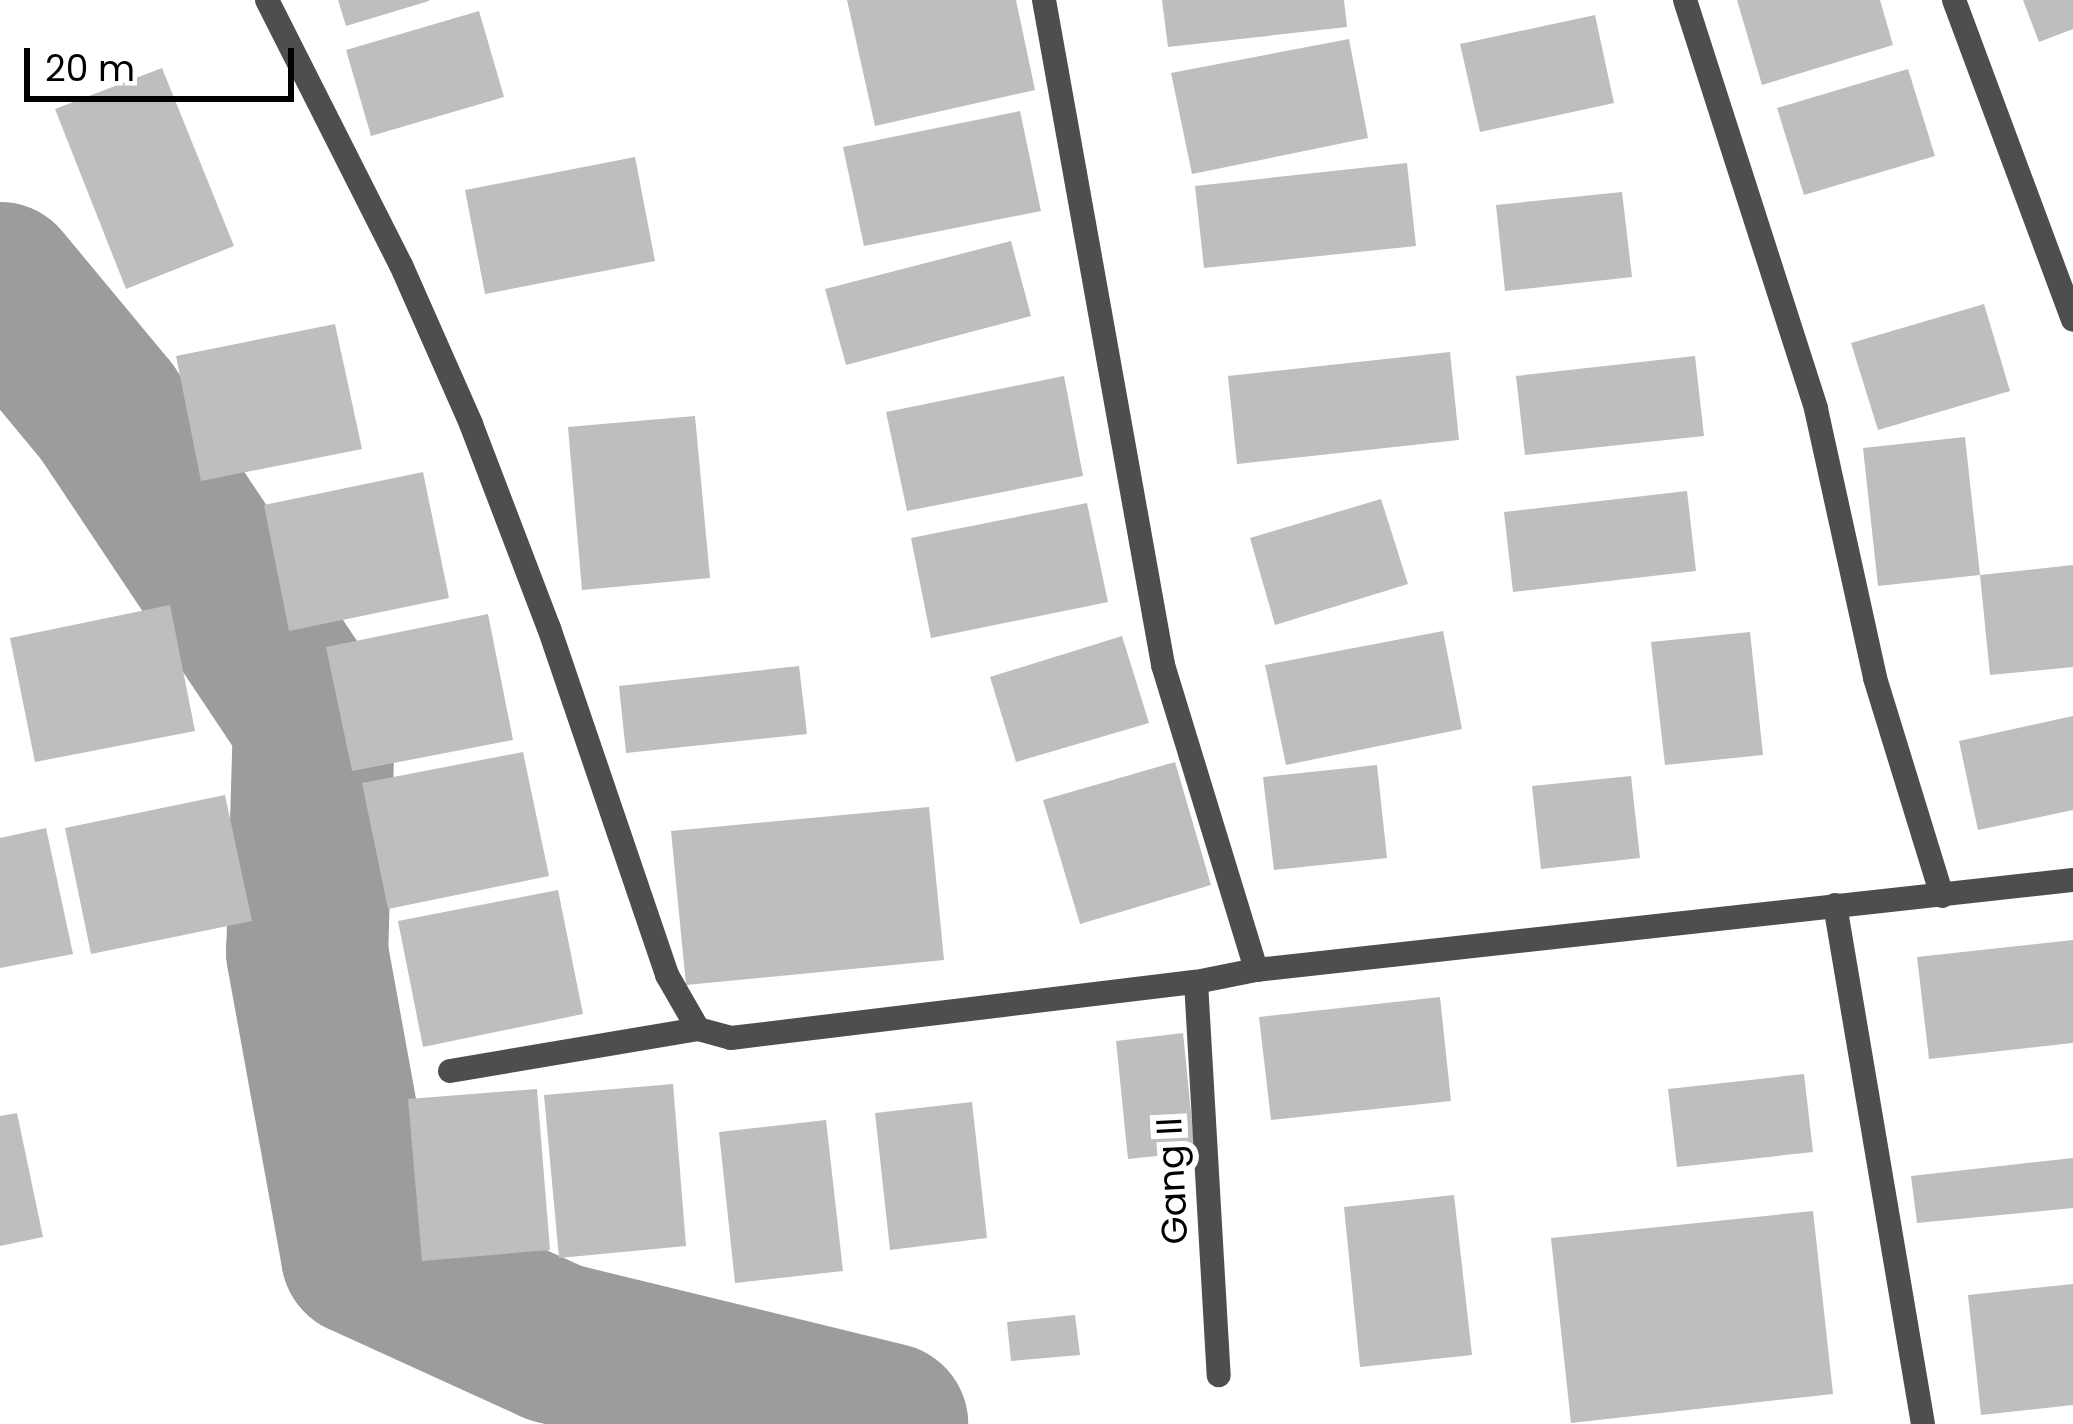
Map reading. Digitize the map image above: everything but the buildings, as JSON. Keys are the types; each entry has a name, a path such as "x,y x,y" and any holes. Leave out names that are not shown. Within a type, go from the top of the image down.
{"street":[{"path":"267,0 401,265 471,424 549,628 667,975 698,1029"},
{"path":"1044,0 1163,665 1256,970"},
{"path":"1685,0 1816,409 1875,678 1942,896"},
{"path":"1954,0 2073,320"},
{"path":"450,1071 698,1029 731,1038 1196,982 1256,970 2073,880"},
{"path":"1835,904 1923,1424"},
{"name":"Gang II","path":"1196,982 1219,1375"}],"waterway":[{"path":"0,283 107,412 314,722 307,952 362,1255 555,1343 887,1424"}]}
